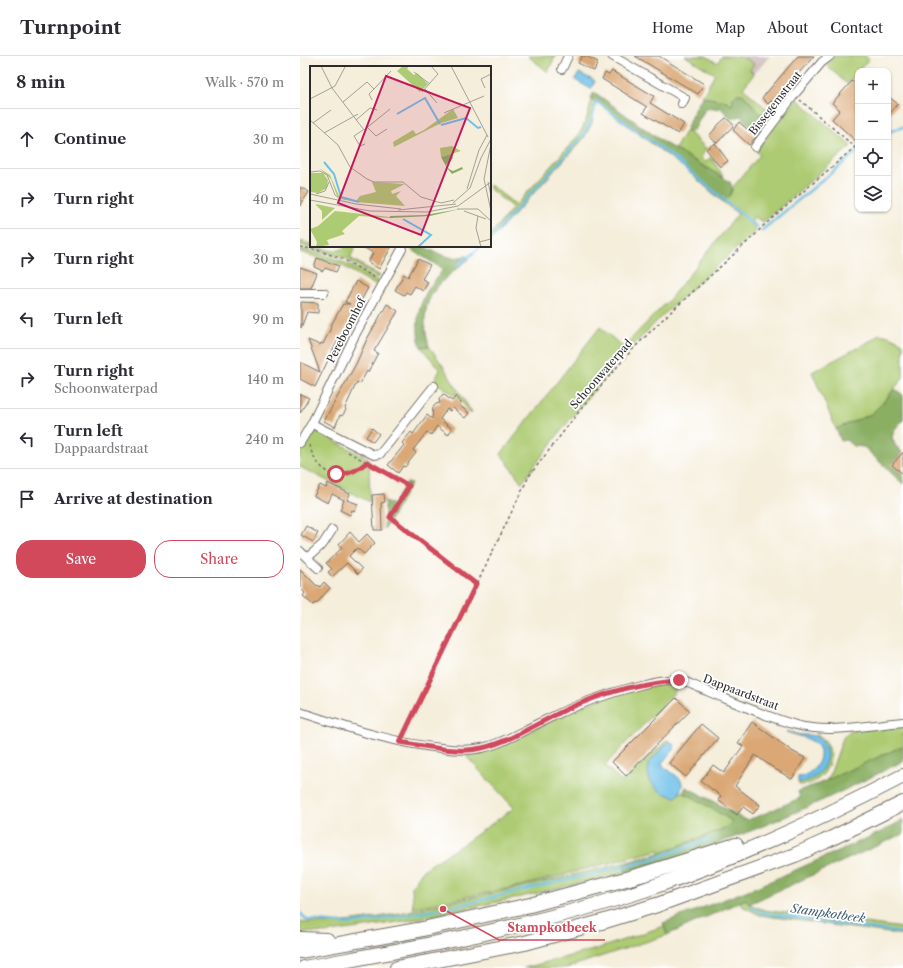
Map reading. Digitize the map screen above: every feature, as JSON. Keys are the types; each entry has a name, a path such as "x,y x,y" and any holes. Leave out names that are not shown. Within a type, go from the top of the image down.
{"highway":[{"path":"304,968 438,943 550,918 648,888 751,849 849,804 903,776"},
{"path":"397,968 525,943 657,905 795,855 903,803"},
{"path":"300,951 418,930 530,905 644,874 787,832"},
{"path":"300,939 353,942"}],"street":[{"path":"562,69 568,56"},
{"path":"612,56 685,98 682,104"},
{"name":"Bissegemstraat","path":"755,147 794,95 822,62 830,56"},
{"name":"Pereboomhof","path":"304,443 312,423 355,335 402,249"},
{"path":"300,293 324,293"},
{"path":"312,423 318,428 374,455 380,454 434,386"},
{"path":"307,558 324,544 332,530"},
{"path":"300,551 318,568"},
{"name":"Dappaardstraat","path":"300,712 400,742 429,747 462,750 481,748 502,741 584,702 659,681 679,680 795,725 810,728 825,730 903,722"}],"path":[{"name":"Schoonwaterpad","path":"400,742 529,476 581,409 630,352 662,320 762,227 855,146 794,95"},
{"path":"300,247 317,250 343,259 384,282"},
{"path":"304,443 317,464 327,471 336,474 343,475 350,473 367,462"},
{"path":"347,452 409,486 390,517 476,584"}],"shaded area":[{"path":"743,56 770,56 754,74 750,70"}],"green space":[{"path":"528,56 555,56 548,72"},
{"path":"685,56 706,56 717,63 722,56 739,57 751,61 754,64 750,70 754,74 743,88 767,109 764,114 760,114 748,99 733,98 733,104 730,105 727,101 702,97 715,74"},
{"path":"835,56 865,56 869,59 861,68 855,68 855,75 847,84 825,64"},
{"path":"594,92 666,144 730,182 732,191 730,195 723,202 683,167 591,98"},
{"path":"737,94 743,94 760,114 764,114 767,109 776,117 759,138 741,116 731,119 720,107 717,109 705,109 694,130 689,132 686,130 702,97 727,101 730,105 732,105 733,98"},
{"path":"591,98 596,102 592,123 584,138 491,240 491,234 513,208 491,190 491,186 516,205 578,136 590,109"},
{"path":"797,99 851,146 763,222 754,217 750,223 757,230 681,298 620,360 553,441 522,483 501,454 600,327 623,347 669,300 738,214 723,202 730,195 733,187 760,155 756,151"},
{"path":"686,130 706,148 701,158 705,162 711,157 724,178 675,149"},
{"path":"300,241 310,244 310,247 319,247 333,251 337,251 345,247 356,247 350,258 380,276 378,278 345,258 300,245"},
{"path":"408,247 424,247 453,258 467,256 469,259 447,277 431,295 425,317 429,346 421,347 418,334 420,307 431,285 443,269"},
{"path":"300,249 341,261 360,270 379,282 377,286 341,265 300,252"},
{"path":"879,334 889,336 903,343 903,378 880,406 871,414 836,429 812,372 870,341"},
{"path":"429,346 443,366 472,413 471,414 456,394 454,395 434,381 440,370 421,347"},
{"path":"895,389 903,395 903,420 895,429 892,437 895,445 902,452 891,465 903,475 903,484 864,447 853,446 846,440 841,441 836,429 871,414"},
{"path":"314,430 369,459 370,502 300,467 300,448 310,431"},
{"path":"407,482 411,483 384,529 385,501 393,505"},
{"path":"664,684 679,685 673,694 605,765 622,782 667,740 669,741 648,764 650,781 676,797 680,792 691,796 732,821 725,828 660,853 659,850 520,886 413,908 412,886 423,870 514,808 466,756 506,743 570,711 592,702 640,688"},
{"path":"903,725 903,746 826,781 830,775 843,738 847,733 851,731"},
{"path":"816,734 824,740 829,747 830,756 828,764 818,779 809,784 799,785 798,782 802,782 826,758 824,746"},
{"path":"903,746 903,761 836,794 733,838 662,862 626,872 624,863 660,853 725,828 732,821 691,796 683,793 686,787 747,820 800,798 798,791 818,784"},
{"path":"903,820 903,834 749,904 746,899 667,935 663,923 764,884 881,832"},
{"path":"624,863 626,872 539,893 412,920 325,933 300,932 300,922 349,922 383,916 504,891"},
{"path":"746,899 749,904 764,910 903,928 903,935 760,915 742,906 740,902"},
{"path":"664,926 667,935 566,968 524,968 597,949"}],"water":[{"path":"579,73 595,81 591,89 575,80"},
{"path":"786,732 799,735 818,737 825,746 827,753 826,760 819,773 813,778 798,782 798,777 809,773 816,767 820,755 819,747 810,740"},
{"path":"669,741 674,745 674,750 662,763 664,767 680,779 682,783 682,787 676,797 665,794 657,789 649,778 648,774 648,764"}],"building":[{"path":"582,56 586,56 598,62 594,71 578,63"},
{"path":"635,56 659,56 704,84 698,94"},
{"path":"798,56 814,56 773,102 771,101 768,104 762,98"},
{"path":"612,71 654,96 650,103 684,124 678,134 643,113 647,107 602,79 605,73 609,75"},
{"path":"852,81 855,84 855,140 832,119 840,110 832,103"},
{"path":"891,98 898,104 891,112"},
{"path":"726,118 734,125 717,143 709,136"},
{"path":"739,122 756,137 749,145 733,130"},
{"path":"715,143 728,161 720,167 706,149"},
{"path":"300,187 309,192 300,206"},
{"path":"363,247 391,247 379,269 368,262 373,253"},
{"path":"317,258 339,266 336,272 325,268 323,271 314,267"},
{"path":"418,259 430,265 422,279 428,282 423,291 415,286 410,294 406,292 404,295 395,290 404,274 408,277"},
{"path":"300,267 317,273 311,288 300,288"},
{"path":"356,281 368,288 341,337 340,336 315,387 300,379 300,362 320,372 308,340 320,345 321,343 323,344 331,328 330,327 343,304 350,304 345,302"},
{"path":"301,302 318,303 318,313 307,312 301,328"},
{"path":"387,304 398,311 374,351 378,353 368,372 367,371 360,384 357,382 345,408 346,410 342,416 340,415 335,427 324,421"},
{"path":"300,394 309,398 300,413"},
{"path":"443,394 452,401 456,396 461,403 459,405 469,413 465,418 453,408 450,411 447,409 440,419 452,429 448,435 437,426 431,435 427,432 413,450 416,453 398,473 388,465 404,445 402,443 411,432 413,434 427,415 432,419 433,407 440,403 439,399"},
{"path":"372,428 379,434 373,442 366,437"},
{"path":"903,452 903,474 892,465"},
{"path":"328,483 350,494 347,500 358,504 354,511 352,510 350,515 340,510 344,500 332,494 328,503 314,496 320,485 326,488"},
{"path":"384,494 385,502 381,503 382,530 374,530 372,495"},
{"path":"306,526 318,533 313,542 301,535"},
{"path":"350,532 359,542 367,534 375,543 364,554 357,548 349,556 362,569 358,574 347,563 332,577 328,572 332,569 326,563 342,548 339,544"},
{"path":"300,569 317,586 318,585 320,587 324,582 330,588 316,604 315,603 313,605 303,596 305,593 300,588"},
{"path":"676,698 690,711 626,776 612,762"},
{"path":"752,722 792,751 805,758 792,779 755,755 735,786 760,805 753,814 743,807 737,815 718,800 721,796 701,781 713,765 724,773 743,746 738,743"},
{"path":"701,724 718,738 686,777 669,763"}],"waterway":[{"path":"491,238 582,137 592,118 596,101 669,154 757,227"},
{"path":"891,131 903,127"},
{"path":"761,231 855,153"},
{"path":"457,266 481,247"},
{"name":"Stampkotbeek","path":"300,913 307,920 350,924 443,909 643,862 708,840"},
{"name":"Stampkotbeek","path":"751,907 763,913 903,933"}],"place":[{"name":"Stampkotbeek","path":"443,909"}],"route":[{"path":"336,474 343,475 350,473 367,462 409,486 390,517 476,584 400,742 429,747 462,750 481,748 502,741 584,702 659,681 679,680"}]}
